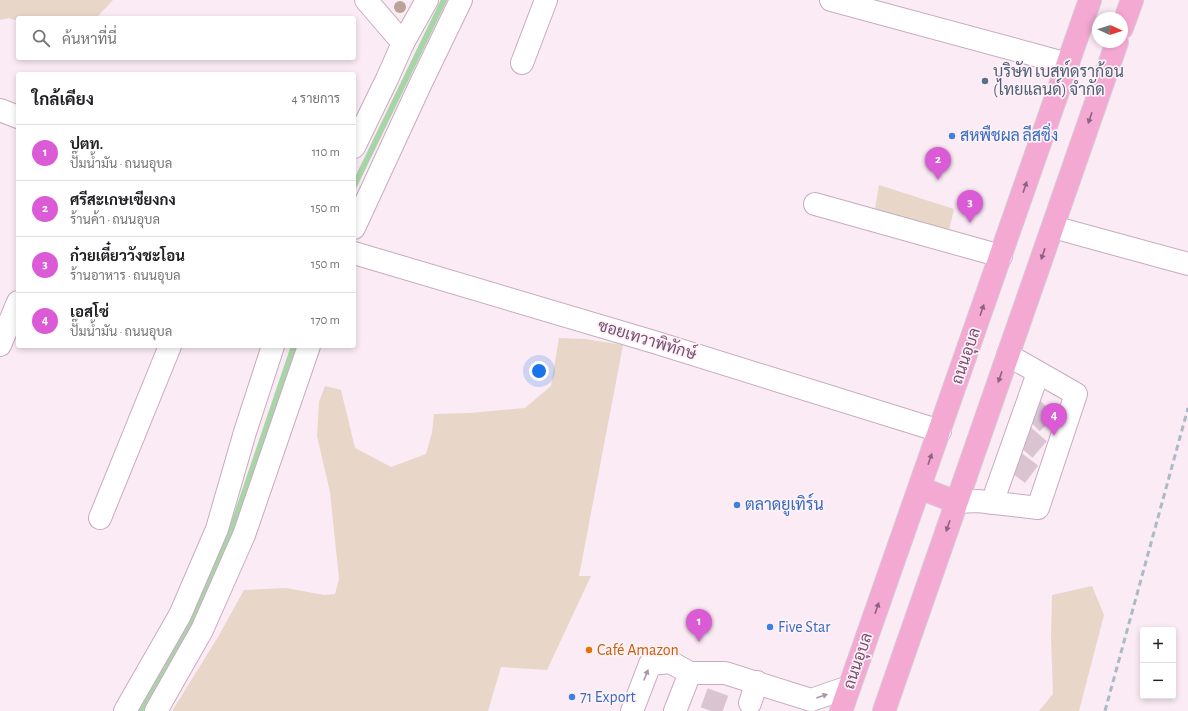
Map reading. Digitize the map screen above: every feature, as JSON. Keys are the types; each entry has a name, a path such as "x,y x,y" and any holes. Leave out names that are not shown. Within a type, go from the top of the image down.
{"main road":[{"name":"ถนนอุบล","path":"841,711 1090,0"},
{"path":"1128,12 1132,0"},
{"path":"884,711 1115,48"},
{"path":"920,488 956,502"}],"street":[{"path":"366,0 403,43"},
{"path":"356,143 403,43 427,0"},
{"path":"356,224 461,0"},
{"path":"522,63 546,0"},
{"path":"831,0 1068,64"},
{"path":"0,110 16,117"},
{"path":"815,204 1001,256"},
{"path":"1052,227 1188,264"},
{"name":"ซอยเทวาพิทักษ์","path":"356,254 654,342 940,431"},
{"path":"0,346 16,307"},
{"path":"100,518 169,348"},
{"path":"124,711 180,615 217,529 245,432 272,348"},
{"path":"156,711 202,630 244,535 308,348"},
{"path":"956,502 978,501 1038,508 1042,482 1058,434 1076,394 1008,355"},
{"path":"992,503 1011,459 1029,406 1038,373"},
{"path":"632,711 650,664 670,662 690,672 721,682 757,682 789,703 811,700 849,687"},
{"path":"675,711 690,672"},
{"path":"750,702 757,682"}],"shaded area":[{"path":"0,0 113,0 98,16 16,16 16,20 8,18 0,20"},
{"path":"879,185 954,209 948,234 874,215"},
{"path":"559,338 585,339 623,345 579,576 591,576 547,670 501,667 488,711 172,711 218,637 244,590 286,588 324,595 335,594 339,579 330,492 317,436 319,402 325,386 341,390 355,448 391,467 426,454 432,433 434,414 470,413 525,408 551,386"},
{"path":"1092,586 1104,615 1079,711 1039,711 1053,694 1051,637 1052,595"}],"waterway":[{"path":"356,182 444,0"},
{"path":"140,711 191,623 231,532 293,348"}],"tunnel":[{"path":"1032,408 1054,430"},
{"path":"1023,435 1046,455"},
{"path":"1014,461 1038,479"},
{"path":"711,711 718,692"}],"railway":[{"path":"1105,711 1188,408"}],"place":[{"name":"บริษัท เบสท์ดราก้อน (ไทยแลนด์) จำกัด","path":"985,81"},
{"name":"สหพืชผล ลีสซิ่ง","path":"952,136"},
{"name":"ศรีสะเกษเซียงกง","path":"938,180"},
{"name":"ก๋วยเตี๋ยววังชะโอน","path":"970,223"},
{"name":"เอสโซ่","path":"1054,436"},
{"name":"ตลาดยูเทิร์น","path":"737,505"},
{"name":"Five Star","path":"770,627"},
{"name":"ปตท.","path":"699,642"},
{"name":"Café Amazon","path":"589,650"},
{"name":"71 Export","path":"572,697"}]}
